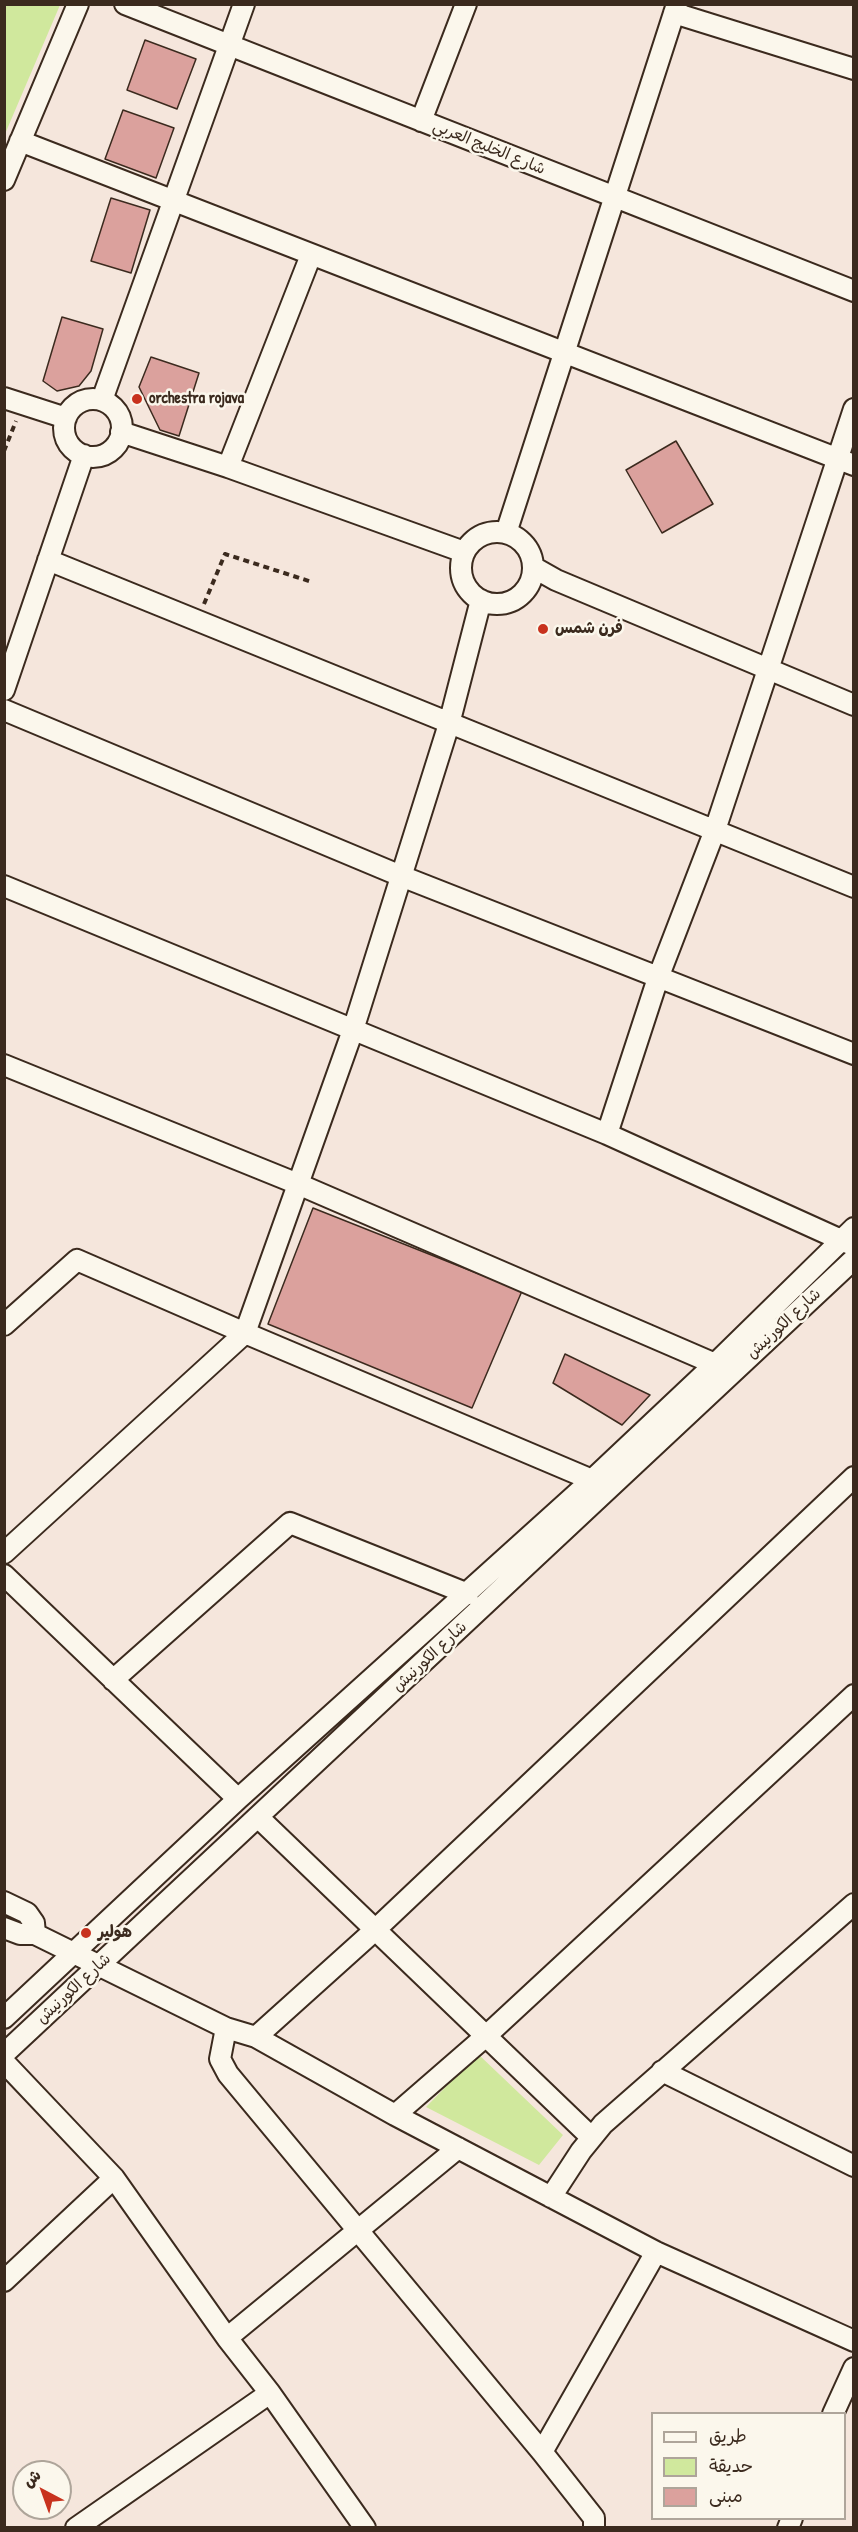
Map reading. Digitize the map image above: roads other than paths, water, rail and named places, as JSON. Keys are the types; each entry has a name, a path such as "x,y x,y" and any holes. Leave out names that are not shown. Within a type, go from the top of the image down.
{"street":[{"path":"4,180 78,4"},
{"name":"شارع الخليج العربي","path":"125,4 854,291"},
{"path":"102,400 244,4"},
{"path":"421,122 466,4"},
{"path":"506,533 675,9 854,69"},
{"path":"20,141 845,462"},
{"path":"228,467 311,255"},
{"path":"88,399 102,400 113,407 119,415 121,432 118,441 106,453 97,456 84,455 72,448 67,441 64,432 66,418 73,407 80,402 88,399"},
{"path":"14,400 66,418"},
{"path":"607,1134 658,978 715,830 769,670 845,462 854,409"},
{"path":"121,432 228,467 464,552"},
{"path":"4,690 84,455"},
{"path":"488,532 506,533 519,539 527,547 533,567 532,580 526,590 516,598 505,603 492,604 472,594 461,574 464,552 478,537 488,532"},
{"path":"48,560 854,887"},
{"path":"533,567 556,580 854,705"},
{"path":"4,1553 245,1334 353,1030 449,724 481,600"},
{"path":"4,710 401,876 854,1054"},
{"path":"4,886 607,1134 849,1238"},
{"path":"4,1065 298,1184 715,1364"},
{"name":"شارع الكورنيش","path":"4,2018 238,1799 592,1480 849,1238"},
{"name":"شارع الكورنيش","path":"4,2054 259,1818 854,1259"},
{"path":"4,1326 77,1260 245,1334 592,1480"},
{"path":"256,2037 375,1930 854,1477"},
{"path":"113,1680 290,1523 468,1594"},
{"path":"4,1575 238,1799"},
{"path":"394,2115 486,2036 854,1695"},
{"path":"259,1818 591,2137"},
{"path":"4,1902 27,1914 34,1923 35,1934"},
{"path":"551,2197 591,2137 608,2118 854,1904"},
{"path":"4,1928 21,1934 35,1934 226,2028 256,2037 394,2115 656,2252 854,2341"},
{"path":"226,2028 220,2059 228,2074 542,2452 594,2518 594,2528"},
{"path":"4,2062 114,2178 226,2338 270,2393 365,2528"},
{"path":"662,2071 854,2166"},
{"path":"226,2338 458,2148"},
{"path":"4,2281 114,2178"},
{"path":"542,2452 656,2252"},
{"path":"834,2412 854,2368"},
{"path":"76,2528 270,2393"}],"place":[{"name":"orchestra rojava","path":"137,399"},
{"name":"فرن شمس","path":"543,629"},
{"name":"هولير","path":"86,1933"}]}
